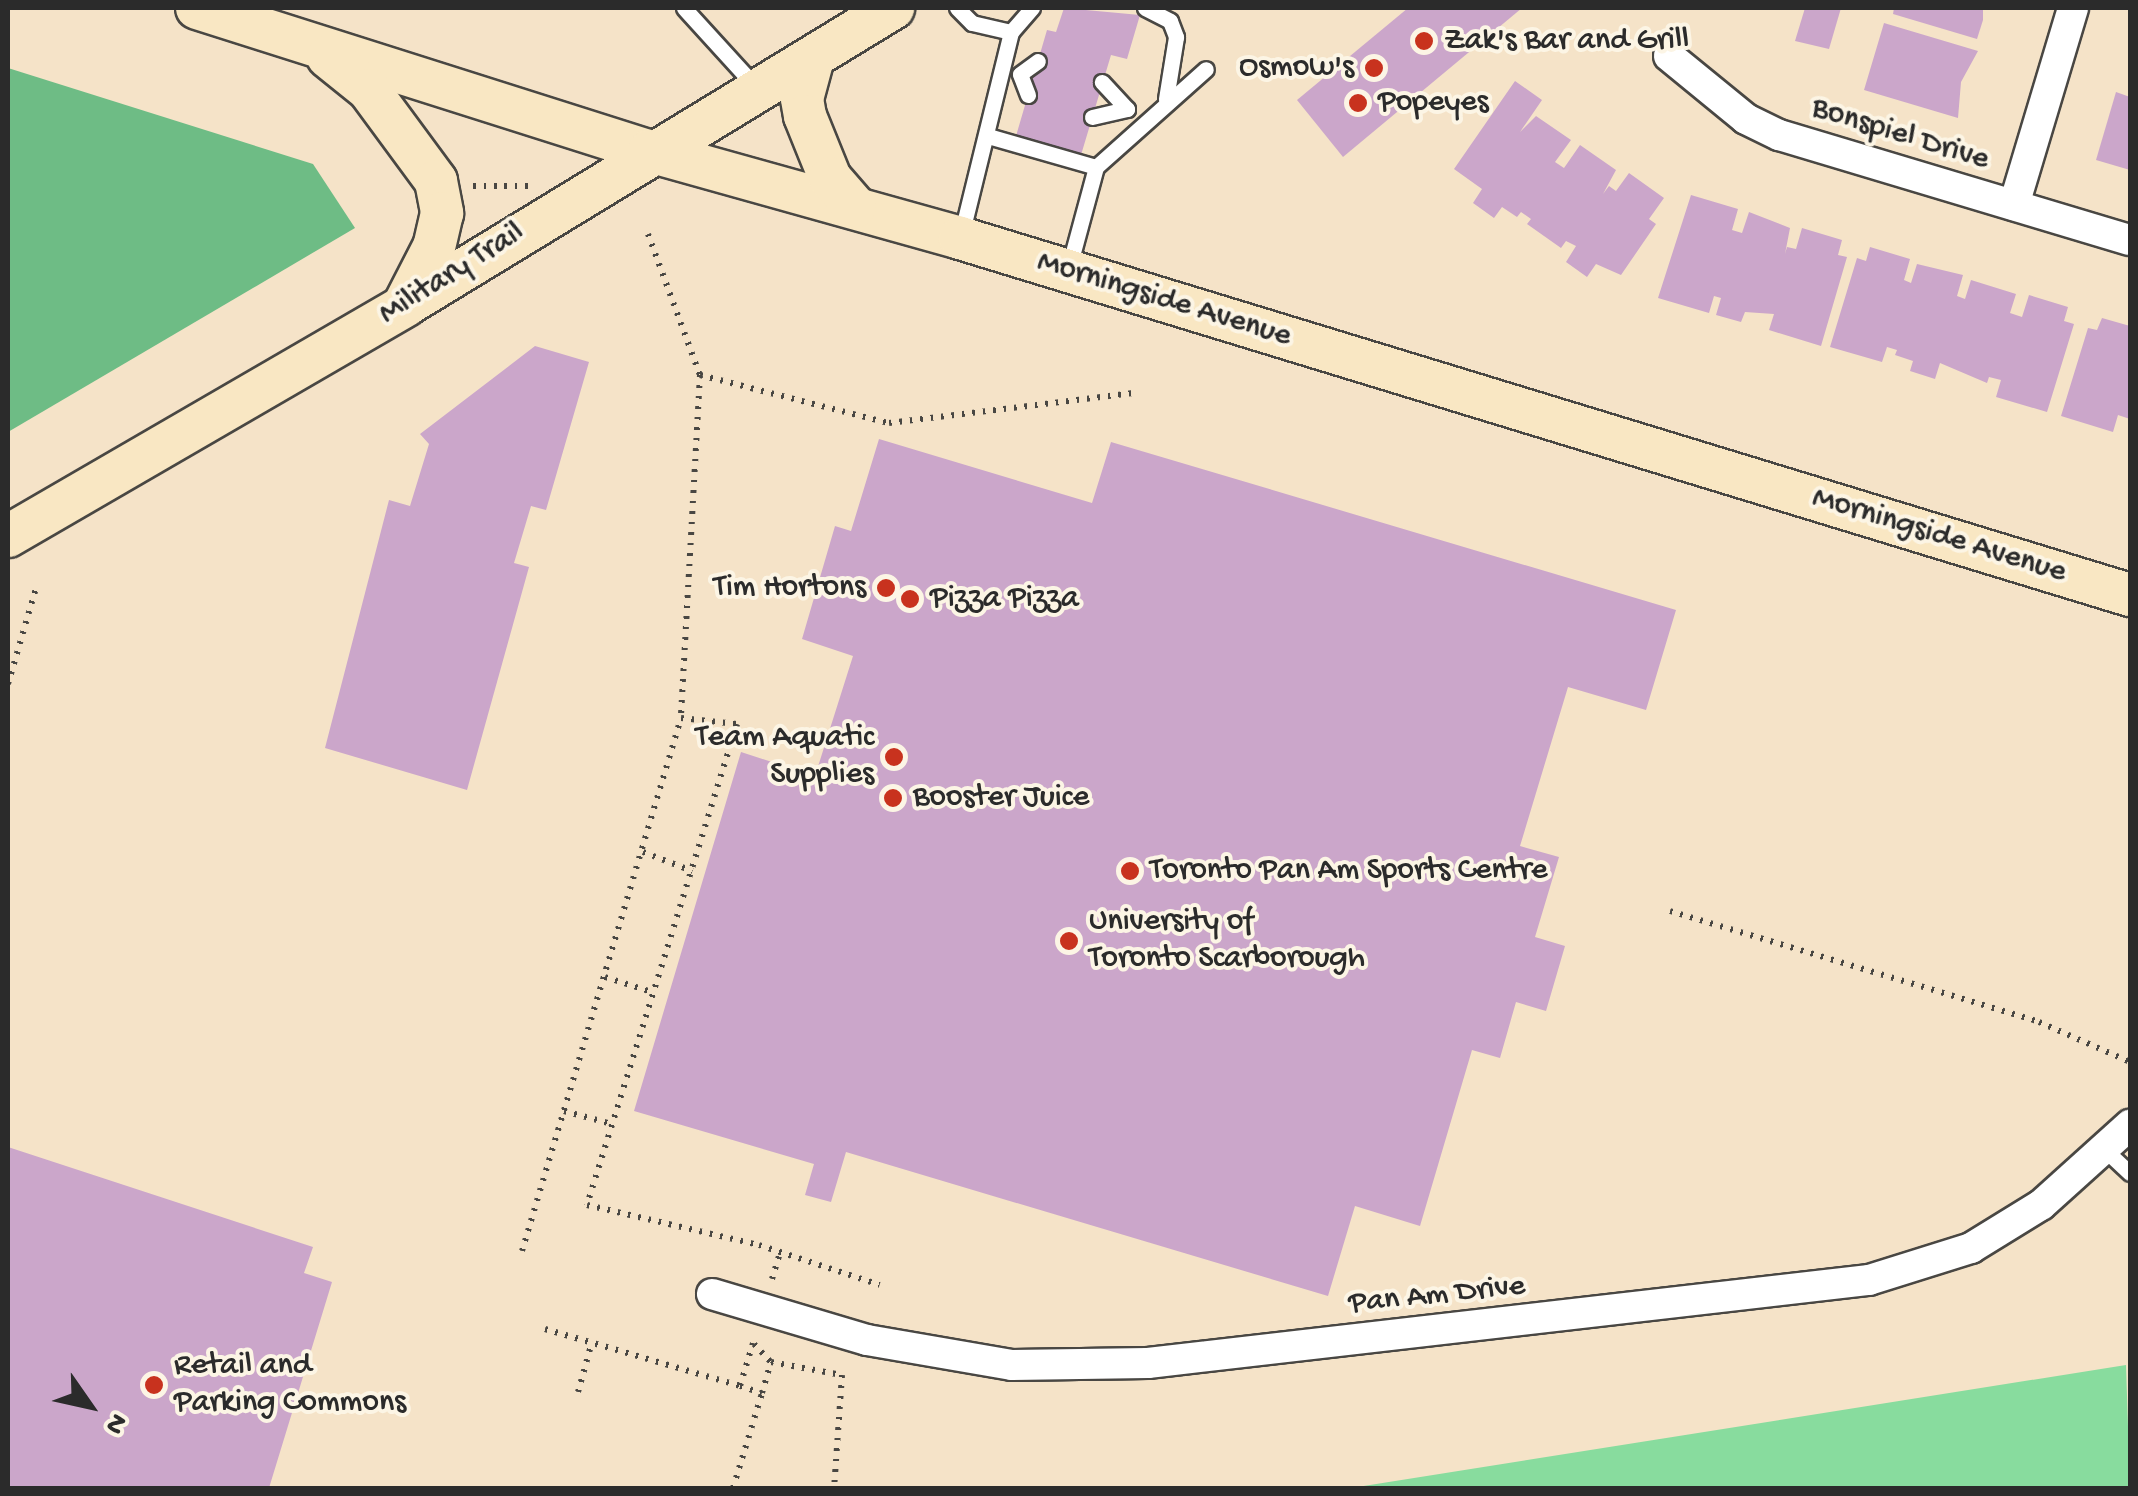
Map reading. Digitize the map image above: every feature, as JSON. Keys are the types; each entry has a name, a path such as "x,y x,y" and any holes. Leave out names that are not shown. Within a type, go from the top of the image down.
{"main road":[{"name":"Morningside Avenue","path":"197,8 648,151 855,206 2130,595"},
{"name":"Military Trail","path":"8,536 404,306 648,151 893,8"},
{"path":"315,46 368,90 436,181 442,213 434,248 404,306"},
{"path":"813,58 802,98 805,116 830,178 855,206"}],"street":[{"path":"2014,204 2073,8"},
{"name":"Bonspiel Drive","path":"1669,56 1746,120 1779,135 2130,240"},
{"name":"Pan Am Drive","path":"712,1294 867,1340 1012,1365 1148,1363 1869,1280 1971,1248 2041,1204 2130,1125"}],"lane":[{"path":"684,8 758,90"},
{"path":"957,8 972,23 1011,32"},
{"path":"960,238 1011,32 1032,8"},
{"path":"1146,8 1170,21 1176,38 1166,98"},
{"path":"1003,70 1020,74 1038,61"},
{"path":"1068,271 1096,166 1166,98 1206,69"},
{"path":"1020,74 1028,94"},
{"path":"1102,82 1127,109 1148,116"},
{"path":"1092,117 1127,109"},
{"path":"988,136 1096,166"},
{"path":"2104,1149 2130,1173"}],"path":[{"path":"459,188 512,181 524,174"},
{"path":"512,181 545,190"},
{"path":"522,1251 681,718 700,375 648,234"},
{"path":"700,375 888,423 1136,394"},
{"path":"8,684 36,588"},
{"path":"681,718 737,724 586,1205 780,1252 880,1285"},
{"path":"644,852 692,871"},
{"path":"1670,912 2040,1022 2130,1062"},
{"path":"605,976 655,993"},
{"path":"564,1111 612,1124"},
{"path":"740,1386 780,1252"},
{"path":"545,1329 762,1393"},
{"path":"578,1392 592,1342"},
{"path":"734,1488 771,1362 767,1351 753,1343"},
{"path":"771,1362 842,1376 834,1488"}],"green space":[{"path":"8,68 313,164 355,228 8,432"},
{"path":"2126,1365 2130,1488 1351,1488"}],"building":[{"path":"1064,8 1140,15 1127,59 1111,55 1081,155 1016,136 1047,30 1056,32"},
{"path":"1408,8 1522,8 1343,157 1297,100"},
{"path":"1805,8 1841,8 1829,49 1795,41"},
{"path":"1894,8 1983,8 1983,20 1977,39 1893,14"},
{"path":"1884,23 1978,51 1961,82 1958,118 1864,90"},
{"path":"1515,81 1542,100 1520,132 1536,116 1571,140 1555,162 1564,168 1580,145 1616,170 1603,194 1609,186 1616,191 1629,173 1664,198 1649,219 1656,224 1621,275 1596,264 1587,277 1566,262 1576,246 1566,241 1561,248 1527,224 1531,219 1521,212 1517,217 1502,207 1494,218 1473,203 1482,189 1454,169"},
{"path":"2116,92 2130,97 2130,170 2096,160"},
{"path":"1691,195 1738,209 1732,230 1742,233 1749,212 1790,228 1785,254 1787,247 1796,249 1802,228 1842,240 1838,255 1847,257 1821,346 1769,330 1774,314 1745,312 1741,322 1716,315 1721,298 1714,296 1709,313 1658,298"},
{"path":"1870,247 1910,259 1904,280 1911,283 1917,264 1963,275 1957,296 1965,299 1971,280 2016,294 2010,313 2022,317 2029,295 2068,307 2064,321 2074,324 2047,412 1996,397 2001,380 1989,377 1987,383 1940,363 1935,379 1910,371 1913,361 1895,355 1897,350 1887,347 1882,362 1830,347 1857,258 1866,261"},
{"path":"2102,318 2130,326 2130,419 2118,415 2113,432 2061,416 2088,328 2097,330"},
{"path":"535,346 589,362 546,510 531,506 514,563 529,567 467,790 325,748 389,500 410,506 429,444 420,434"},
{"name":"Toronto Pan Am Sports Centre","path":"879,439 1092,503 1111,442 1676,610 1646,710 1568,687 1520,846 1559,857 1535,937 1565,946 1546,1011 1516,1002 1500,1058 1472,1050 1420,1226 1355,1206 1328,1296 846,1152 831,1202 805,1195 814,1164 634,1111 741,752 815,776 853,656 802,639 835,526 851,531"},
{"name":"Retail and Parking Commons","path":"8,1147 313,1247 304,1273 332,1282 269,1488 8,1488"}],"place":[{"name":"Zak's Bar and Grill","path":"1424,41"},
{"name":"Osmow's","path":"1374,68"},
{"name":"Popeyes","path":"1358,103"},
{"name":"Tim Hortons","path":"886,588"},
{"name":"Pizza Pizza","path":"910,599"},
{"name":"Team Aquatic Supplies","path":"894,757"},
{"name":"Booster Juice","path":"893,798"},
{"name":"Toronto Pan Am Sports Centre","path":"1130,871"},
{"name":"University of Toronto Scarborough","path":"1069,941"},
{"name":"Retail and Parking Commons","path":"154,1385"}]}
